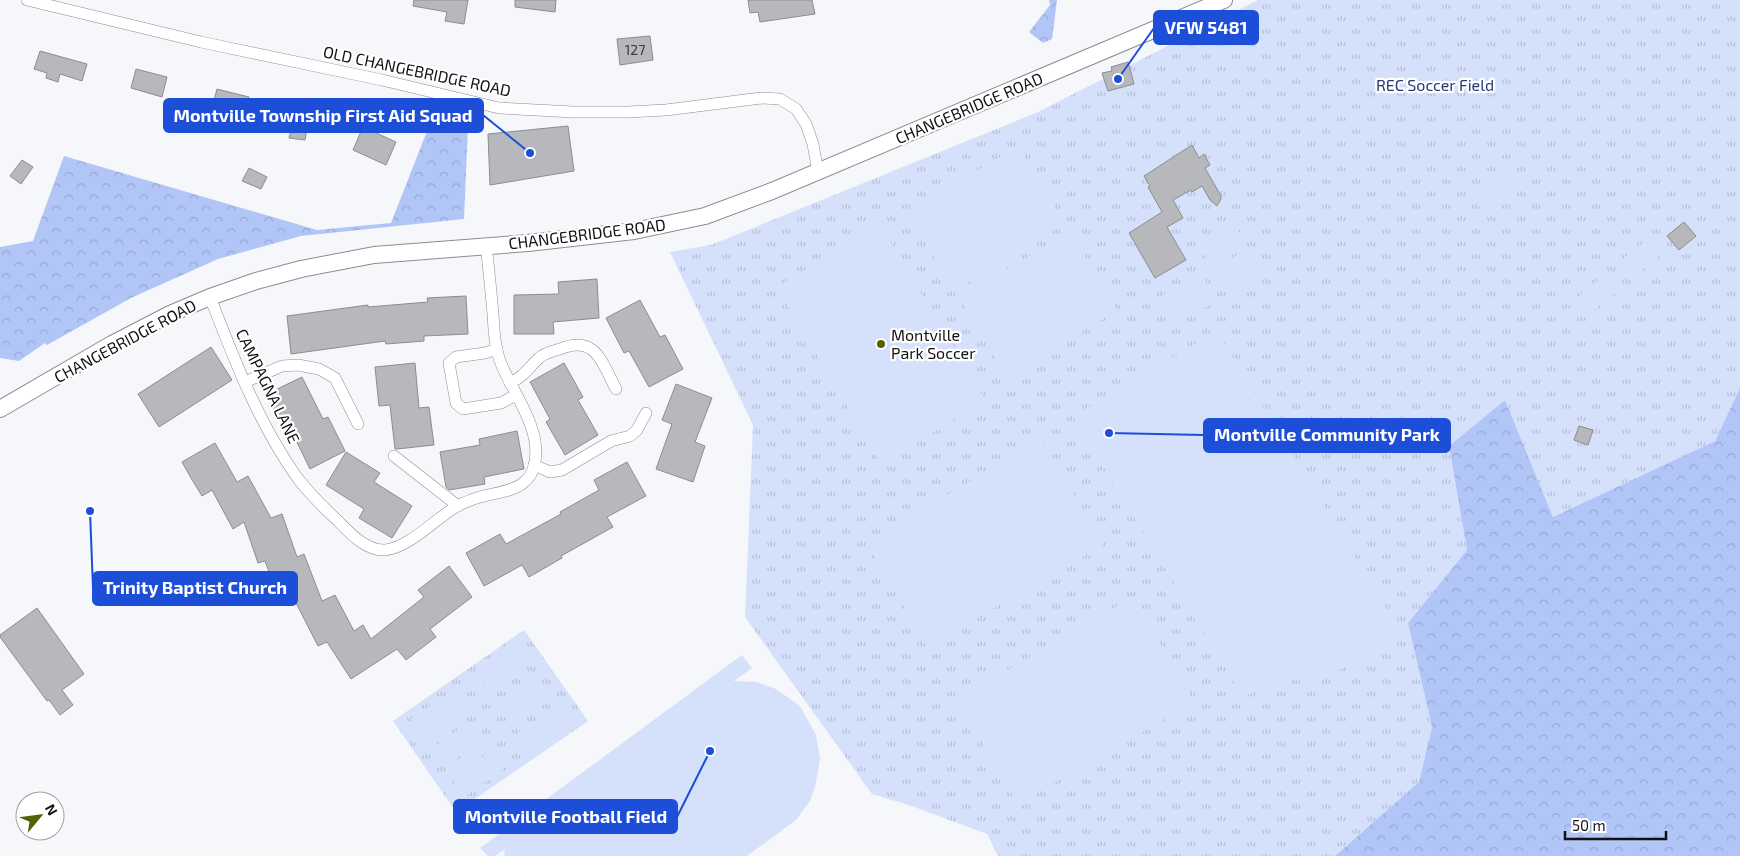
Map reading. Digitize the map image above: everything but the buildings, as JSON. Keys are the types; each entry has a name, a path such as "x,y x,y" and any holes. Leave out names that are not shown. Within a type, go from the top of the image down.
{"main road":[{"name":"CHANGEBRIDGE ROAD","path":"0,409 112,344 170,314 210,297 256,281 337,261 374,255 634,231 705,216 818,172 1224,0"}],"street":[{"name":"OLD CHANGEBRIDGE ROAD","path":"27,0 201,42 382,80 499,108 573,112 628,112 666,110 761,98 780,99 796,109 806,124 813,144 818,172"},
{"path":"486,246 497,349 501,364 534,434 536,452 534,465 550,472 562,470 610,440 630,436 638,430 646,413"},
{"name":"CAMPAGNA LANE","path":"210,297 231,352 258,411 300,480 344,528 366,545 384,550 393,548 458,506 478,497 521,485 528,478 534,465"},
{"path":"510,384 523,377 540,356 569,345 585,345 594,350 616,389"},
{"path":"497,349 485,353 456,357 449,363 456,403 463,409 501,402 516,395"},
{"path":"245,382 282,366 319,369 335,378 358,424"},
{"path":"394,456 458,506"}],"green space":[{"path":"1049,0 1057,0 1052,39 1043,43 1029,32 1050,5"},
{"name":"REC Soccer Field","path":"1258,0 1740,0 1740,388 1715,441 1553,517 1505,400 1449,446 1467,550 1408,623 1432,727 1419,782 1335,856 998,856 987,834 909,805 872,794 745,617 753,425 670,252 711,245 1038,112"},
{"path":"440,98 469,103 464,219 301,236 218,259 131,298 47,345 45,343 19,361 0,358 0,247 33,241 64,156 317,230 391,223"},
{"name":"Montville Park Soccer","path":"1018,146 1065,224 954,291 907,212"},
{"path":"1506,169 1517,189 1481,209 1469,189"},
{"path":"1233,221 1247,246 1210,265 1197,240"},
{"name":"Montville Park Soccer","path":"880,224 986,401 880,463 777,287"},
{"name":"Montville Park Soccer","path":"1070,232 1117,310 1006,377 959,298"},
{"path":"1648,240 1653,246 1623,270 1618,263"},
{"path":"1249,249 1262,274 1226,293 1212,268"},
{"path":"1655,250 1660,256 1631,279 1626,273"},
{"path":"1610,271 1615,277 1585,300 1580,294"},
{"path":"1201,273 1216,301 1171,326 1156,299"},
{"path":"1618,281 1623,287 1594,310 1589,304"},
{"path":"1217,331 1402,635 1311,686 1284,675 1243,698 1073,416"},
{"path":"1740,388 1740,856 1335,856 1419,782 1432,727 1408,623 1467,550 1449,446 1505,400 1553,517 1715,441"},
{"path":"1042,439 1103,545 927,647 866,542"},
{"path":"1133,597 1194,702 1018,804 957,699"},
{"path":"524,630 588,721 456,812 393,721"},
{"path":"517,647 529,665 490,692 477,674"},
{"path":"742,655 752,668 734,681 756,682 776,689 800,706 816,735 820,758 816,783 810,801 796,820 747,856 504,856 505,849 495,856 488,856 480,848"},
{"path":"537,676 549,694 510,722 497,703"},
{"path":"451,692 463,710 424,738 411,719"},
{"path":"557,706 570,724 530,751 517,733"},
{"path":"471,721 483,740 444,767 431,749"},
{"path":"491,751 504,769 464,797 451,778"}],"place":[{"name":"VFW 5481","path":"1118,79"},
{"name":"Montville Township First Aid Squad","path":"530,153"},
{"name":"Montville Park Soccer","path":"881,344"},
{"name":"Montville Community Park","path":"1109,433"},
{"name":"Trinity Baptist Church","path":"90,511"},
{"name":"Montville Football Field","path":"710,751"}]}
